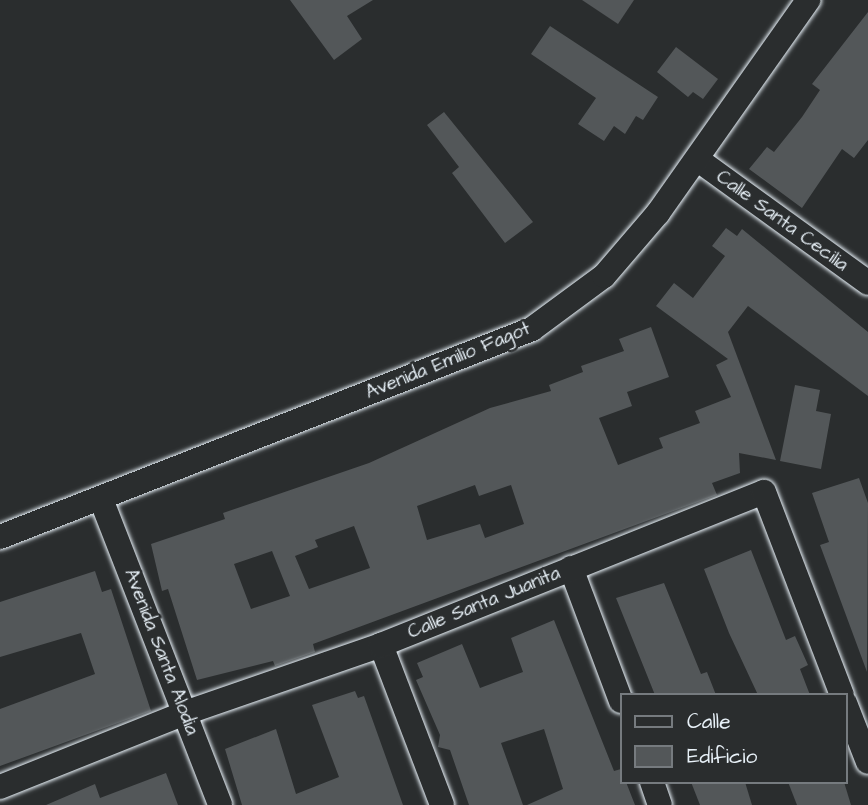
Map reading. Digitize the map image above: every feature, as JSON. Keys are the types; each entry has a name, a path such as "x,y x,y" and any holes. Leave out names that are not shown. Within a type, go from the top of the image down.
{"street":[{"name":"Avenida Emilio Fagot","path":"0,537 532,329 604,276 697,159 808,0"},
{"name":"Calle Santa Cecilia","path":"697,159 868,283"},
{"name":"Calle Santa Juanita","path":"0,787 185,713 381,645 764,492 841,693"},
{"name":"Avenida Santa Alodia","path":"101,499 220,805"},
{"path":"571,568 620,698"},
{"path":"381,645 442,805"},
{"path":"847,708 868,762"},
{"path":"653,784 660,805"}],"building":[{"path":"290,0 373,0 347,16 362,39 334,60"},
{"path":"582,0 634,0 618,24"},
{"path":"868,12 868,140 854,158 842,149 802,208 749,169 767,147 774,152 802,117 820,90 812,84"},
{"path":"550,26 658,97 643,120 636,116 625,134 614,126 604,141 578,124 596,98 531,54"},
{"path":"676,47 718,79 703,99 693,92 688,97 657,72"},
{"path":"444,112 533,222 505,243 452,173 459,167 427,125"},
{"path":"726,228 737,236 742,229 868,332 868,396 748,306 728,332 776,460 739,453 740,473 712,483 717,495 313,644 315,652 275,666 273,661 197,680 168,589 162,591 151,544 225,519 223,513 369,463 490,408 551,391 549,385 583,372 581,366 624,351 619,339 651,327 669,377 627,392 632,406 599,418 618,465 663,448 659,438 700,423 695,411 731,397 716,365 728,359 656,306 674,283 693,298 725,256 712,246","holes":["475,485 479,496 511,485 524,524 485,538 480,524 427,540 417,506","354,526 370,568 309,589 295,556 318,547 315,540","272,551 290,596 251,609 234,564"]},
{"path":"795,385 820,390 816,411 831,414 821,469 780,461"},
{"path":"859,478 868,503 867,672 820,545 829,542 812,493"},
{"path":"751,550 786,640 795,636 808,665 800,669 809,693 757,693 729,633 704,569"},
{"path":"95,571 102,592 111,589 151,711 0,766 0,709 95,674 81,633 0,657 0,602"},
{"path":"664,583 701,674 707,672 715,693 654,693 616,598"},
{"path":"554,620 614,771 620,769 620,784 627,784 635,805 527,805 563,789 544,729 501,743 523,805 469,805 450,750 438,747 440,735 416,680 423,677 417,663 462,644 480,688 523,672 511,638"},
{"path":"355,691 358,698 364,696 403,805 242,805 225,749 276,729 296,794 339,777 312,705"},
{"path":"166,773 178,805 46,805 95,784 100,798"},
{"path":"692,784 746,784 752,805 700,805"},
{"path":"789,784 845,784 851,805 797,805"}]}
